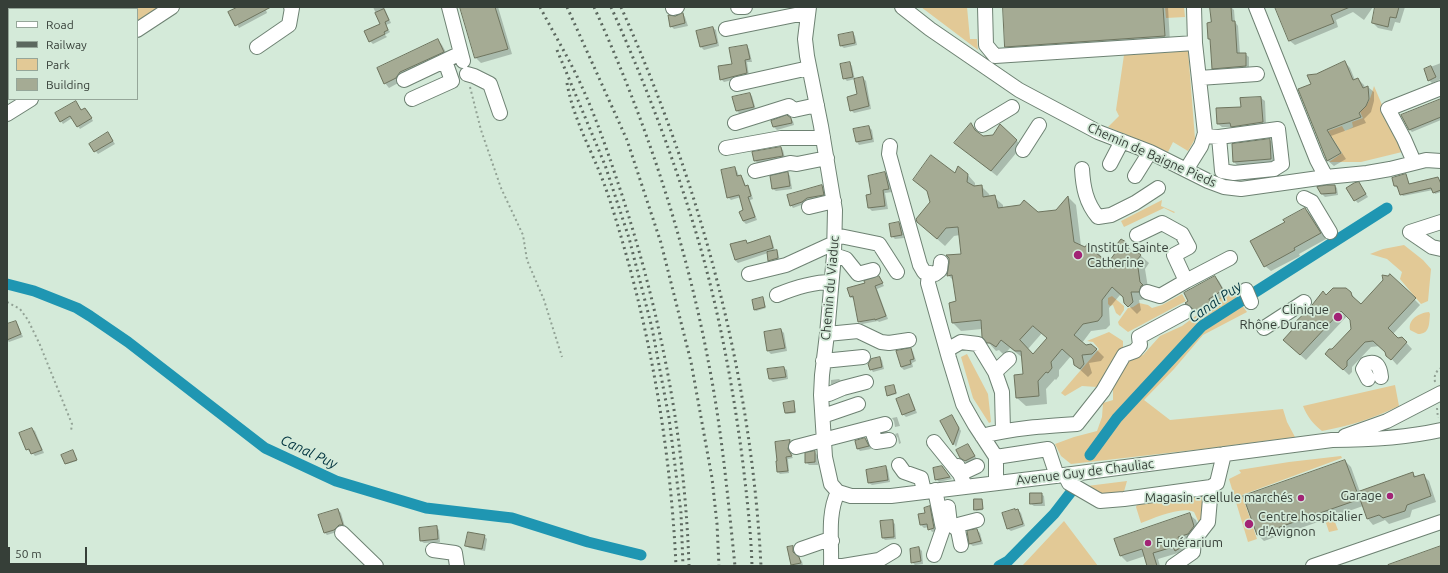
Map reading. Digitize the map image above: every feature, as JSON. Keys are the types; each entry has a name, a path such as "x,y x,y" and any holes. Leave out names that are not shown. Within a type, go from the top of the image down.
{"street":[{"path":"138,29 172,7"},
{"path":"257,47 289,25 291,7"},
{"path":"449,7 464,63 474,76 490,84 500,113"},
{"path":"738,8 745,7"},
{"name":"Chemin de Baigne Pieds","path":"902,7 930,29 1019,90 1098,132 1150,152 1208,181 1224,187 1241,189 1326,177 1367,174 1414,162 1438,160"},
{"path":"985,7 986,45 995,56 1195,43"},
{"path":"1186,170 1201,146 1205,133 1195,43 1194,7"},
{"path":"1256,7 1317,160 1326,177"},
{"path":"726,29 795,15 806,9"},
{"name":"Chemin du Viaduc","path":"806,9 805,39 809,68 823,137 835,210 832,282 823,361 821,395 825,457 831,484 838,492"},
{"path":"404,80 445,61 464,63"},
{"path":"412,99 452,81 445,61"},
{"path":"737,84 809,68"},
{"path":"1199,78 1257,74"},
{"path":"1414,162 1404,138 1388,109 1441,88"},
{"path":"7,114 29,100"},
{"path":"734,123 789,106 794,110 817,105"},
{"path":"982,125 1012,107"},
{"path":"1023,150 1039,125"},
{"path":"1204,136 1219,136 1278,129 1282,164 1274,169 1234,173 1222,170 1219,136"},
{"path":"726,148 781,138 823,137"},
{"path":"1110,164 1122,141"},
{"path":"890,146 889,154 894,176 920,265 924,272 936,274 940,270 941,262"},
{"path":"1135,176 1150,152"},
{"path":"755,172 790,163 797,164 826,158"},
{"path":"1082,169 1084,189 1091,209 1098,217 1111,215 1135,203 1158,188"},
{"path":"1304,198 1312,202 1330,232"},
{"path":"810,207 834,201"},
{"path":"1441,222 1410,232 1432,247 1441,249"},
{"path":"1137,235 1162,223 1182,234 1189,247 1174,255 1186,281"},
{"path":"834,244 858,274 873,270"},
{"path":"749,274 786,265 834,244 879,244 897,272"},
{"path":"1147,292 1160,296 1230,258"},
{"path":"929,274 928,283 963,404 996,457 996,483"},
{"path":"777,295 793,288 823,282 832,282"},
{"path":"1264,328 1304,302"},
{"path":"982,436 1003,431 1077,424 1103,391 1124,354 1135,351 1140,345 1139,337 1185,312"},
{"path":"827,334 858,330 881,342 889,343 909,340"},
{"path":"947,350 961,342 978,344 995,372 1002,392 1003,431"},
{"path":"823,361 863,357"},
{"path":"995,372 1009,359"},
{"path":"821,395 829,394 843,388 866,382"},
{"name":"Avenue Guy de Chauliac","path":"1332,440 1387,421 1438,395"},
{"path":"823,416 858,404"},
{"path":"796,447 885,424"},
{"path":"871,428 876,442 889,440"},
{"name":"Avenue Guy de Chauliac","path":"838,492 851,496 891,496 935,490 962,480 996,483 1332,440 1367,440 1419,435 1441,430"},
{"path":"934,442 962,480"},
{"path":"948,446 957,461 962,480"},
{"path":"996,457 1048,449 1069,483 1100,501 1211,487 1217,482 1224,454"},
{"path":"899,465 904,472 921,478 935,490 950,524 958,530 961,545"},
{"path":"962,480 977,466"},
{"path":"1173,566 1193,552 1194,540 1208,522 1211,487"},
{"path":"934,555 943,529 935,490"},
{"path":"838,492 834,501 832,514 833,566 843,566 879,560 894,551"},
{"path":"954,526 977,520"},
{"path":"1313,566 1441,522"},
{"path":"1425,527 1441,528"},
{"path":"342,533 376,566"},
{"path":"800,549 827,540 832,541"},
{"path":"433,550 455,553 457,566"}],"path":[{"path":"464,63 481,130 502,188 523,235 527,260 544,300 562,357"},
{"path":"7,302 20,309 28,320 40,345 72,424 71,430"}],"green space":[{"path":"7,7 163,7 138,24 138,8 8,8 8,61"},
{"path":"921,7 967,7 970,39 977,39 978,50"},
{"path":"1165,7 1184,7 1185,17 1166,18"},
{"path":"1185,47 1188,50 1195,139 1188,151 1173,142 1168,152 1108,127 1119,116 1116,110 1124,55 1174,52"},
{"path":"1374,86 1402,152 1361,162 1329,162 1342,153 1328,131 1342,126 1345,131 1353,127 1352,122 1363,118 1360,112 1368,103"},
{"path":"1162,200 1161,206 1175,212 1174,213 1164,208 1124,227 1121,221"},
{"path":"1404,245 1423,260 1431,269 1428,301 1421,304 1400,279 1402,272 1387,259 1370,254 1383,249"},
{"path":"1231,290 1247,312 1203,335 1174,369 1144,400 1170,420 1283,409 1287,422 1295,437 1071,464 1061,456 1055,444 1097,431 1102,417 1103,403 1113,400 1113,381 1130,359 1143,355 1160,336 1182,326"},
{"path":"1182,294 1186,301 1128,332 1119,325 1118,322 1128,308 1139,303 1148,305 1152,308 1162,305"},
{"path":"1112,296 1124,306 1124,310 1120,316 1116,313 1113,305 1110,306 1108,304 1108,298"},
{"path":"1429,312 1429,325 1425,332 1418,334 1410,330 1412,320 1415,317"},
{"path":"1109,332 1123,341 1123,349 1105,383 1097,387 1082,386 1065,396 1061,393 1099,349 1093,342 1087,341"},
{"path":"967,354 988,394 991,422 989,423 973,398 961,357"},
{"path":"1395,385 1399,406 1380,415 1333,429 1322,431 1311,420 1303,406"},
{"path":"1341,456 1342,458 1242,495 1257,539 1248,542 1229,479 1241,473 1239,470"},
{"path":"1127,481 1123,495 1102,495 1087,486"},
{"path":"1207,490 1200,525 1194,512 1182,510 1168,513 1141,523 1136,507 1138,502"},
{"path":"1331,512 1338,530 1329,532 1323,514"},
{"path":"1064,521 1098,566 1022,566"}],"building":[{"path":"238,7 271,7 235,26 228,12"},
{"path":"460,7 495,7 508,49 475,58"},
{"path":"1003,7 1163,7 1165,36 1005,47"},
{"path":"1210,7 1231,7 1232,21 1235,21 1237,53 1246,53 1246,66 1212,69 1210,39 1208,39 1207,23 1211,22"},
{"path":"1275,7 1350,7 1331,15 1334,23 1289,41"},
{"path":"1375,7 1399,7 1396,18 1390,17 1388,27 1372,23"},
{"path":"384,9 389,20 385,22 388,30 384,32 385,34 369,42 364,31 380,24 375,13"},
{"path":"683,13 685,23 670,27 668,15 675,16"},
{"path":"713,27 717,43 700,47 696,31"},
{"path":"853,32 855,43 840,46 838,35"},
{"path":"438,39 444,52 400,72 396,78 384,84 377,68"},
{"path":"747,45 750,59 745,60 747,73 720,80 718,66 732,64 729,48"},
{"path":"1345,61 1353,80 1358,78 1363,88 1368,86 1369,99 1366,106 1359,113 1361,117 1327,130 1341,153 1327,161 1298,89 1311,84 1307,75 1316,74"},
{"path":"850,62 853,77 843,79 840,64"},
{"path":"1431,66 1436,77 1428,81 1424,69"},
{"path":"863,77 869,106 850,111 847,97 857,94 854,79"},
{"path":"750,93 754,107 736,111 732,97"},
{"path":"1261,97 1263,122 1231,127 1230,123 1217,124 1216,108 1241,107 1240,98"},
{"path":"1441,99 1441,117 1409,130 1401,115"},
{"path":"76,101 81,110 85,108 92,118 77,127 70,116 60,122 55,113"},
{"path":"787,115 791,118 792,123 773,127 771,121"},
{"path":"971,123 975,130 983,136 993,135 1000,124 1017,140 991,171 954,143"},
{"path":"869,126 872,139 856,142 853,129"},
{"path":"108,132 113,141 94,152 89,144"},
{"path":"1270,139 1271,159 1233,162 1232,144"},
{"path":"781,147 783,156 754,161 752,152"},
{"path":"931,155 955,173 958,166 968,174 967,182 974,186 982,185 983,197 995,195 998,208 1020,205 1024,200 1038,212 1056,210 1068,196 1074,242 1085,247 1088,243 1095,247 1095,252 1108,263 1118,249 1117,244 1121,239 1126,242 1127,253 1136,251 1141,255 1137,260 1140,282 1143,285 1141,286 1139,292 1131,292 1133,302 1128,307 1124,303 1123,297 1112,287 1102,300 1102,316 1098,321 1083,324 1074,335 1086,345 1091,344 1097,349 1092,354 1082,355 1084,364 1080,369 1074,365 1073,359 1062,349 1051,362 1052,368 1038,381 1039,396 1016,398 1014,375 1023,374 1021,351 1015,351 1001,340 996,347 990,343 987,343 982,337 981,320 952,323 949,303 956,301 952,275 947,276 949,258 946,255 961,254 958,227 946,228 937,239 917,222 916,219 930,202 927,191 913,180","holes":["1033,326 1047,338 1033,354 1020,340"]},
{"path":"735,167 737,176 741,175 745,186 748,185 751,196 748,197 755,217 743,221 739,212 743,210 739,195 727,198 721,170"},
{"path":"788,172 790,186 772,189 770,176"},
{"path":"885,172 889,189 883,190 885,206 868,208 866,195 871,194 868,176"},
{"path":"1406,174 1409,184 1438,177 1441,184 1441,190 1433,193 1431,188 1400,195 1397,186 1394,186 1392,178"},
{"path":"1359,182 1366,194 1354,201 1346,188"},
{"path":"822,185 824,195 807,198 802,202 790,206 787,195"},
{"path":"1335,185 1336,193 1321,194 1317,187"},
{"path":"1305,208 1321,233 1294,248 1295,250 1264,267 1250,241 1285,222 1283,220"},
{"path":"899,222 902,235 891,237 889,224"},
{"path":"770,236 773,248 735,260 730,244 746,240 747,243"},
{"path":"777,250 778,258 768,261 767,252"},
{"path":"1390,274 1416,298 1388,328 1398,338 1402,337 1407,342 1391,360 1373,341 1365,342 1347,361 1347,366 1343,370 1325,354 1329,349 1332,349 1351,329 1350,320 1341,311 1300,355 1283,340 1293,329 1291,326 1309,309 1323,291 1326,295 1333,288 1346,288 1361,304 1383,280 1382,275 1388,276"},
{"path":"879,276 883,283 875,286 886,316 875,320 858,322 853,296 850,297 847,288 865,283 864,281"},
{"path":"1215,276 1223,290 1209,299 1210,303 1193,312 1192,308 1185,303 1188,301 1184,293"},
{"path":"763,297 765,307 754,310 752,300"},
{"path":"16,321 21,334 7,340 7,324"},
{"path":"781,329 785,348 767,351 764,332"},
{"path":"911,348 914,359 910,360 911,364 901,367 896,351"},
{"path":"880,357 882,367 870,370 868,364 871,359"},
{"path":"784,367 786,377 769,379 767,369"},
{"path":"894,385 896,393 887,396 885,387"},
{"path":"909,394 915,410 902,415 896,399"},
{"path":"794,401 795,412 785,413 783,403"},
{"path":"952,415 959,428 953,445 940,421"},
{"path":"32,428 42,450 31,454 29,449 26,450 19,433"},
{"path":"865,438 869,446 857,449 855,441"},
{"path":"790,440 788,449 792,456 786,457 788,471 777,472 775,442"},
{"path":"968,444 975,456 965,461 960,458 956,450"},
{"path":"73,450 77,460 65,464 61,455"},
{"path":"815,451 815,462 805,463 805,453"},
{"name":"Magasin - cellule marchés","path":"1345,460 1357,492 1413,472 1414,477 1424,474 1431,496 1407,505 1405,511 1383,518 1379,515 1367,519 1360,499 1257,535 1243,496"},
{"path":"886,466 888,480 868,483 866,470"},
{"path":"942,466 950,477 935,480 933,468"},
{"path":"1030,493 1042,493 1042,503 1030,504"},
{"path":"974,499 982,499 983,509 974,510"},
{"path":"930,506 934,528 928,530 927,524 920,525 918,514 925,513 924,508"},
{"path":"338,509 343,525 339,525 334,530 324,533 318,515"},
{"path":"1018,509 1023,524 1007,529 1002,513"},
{"name":"Funérarium","path":"1190,513 1194,526 1188,534 1178,537 1182,547 1175,551 1173,547 1153,553 1157,566 1147,566 1142,549 1120,556 1114,539"},
{"path":"893,520 894,537 882,538 880,521"},
{"path":"437,526 438,539 420,541 419,528"},
{"path":"977,529 981,541 969,544 967,531"},
{"path":"468,532 485,535 482,549 465,546"},
{"path":"793,546 793,552 799,557 801,563 791,565 787,547"},
{"path":"1441,546 1441,566 1388,566 1388,565"},
{"path":"919,547 921,561 911,563 910,549"}],"waterway":[{"name":"Canal Puy","path":"1090,455 1117,418 1202,326 1387,208"},
{"name":"Canal Puy","path":"7,284 34,291 77,308 128,342 265,448 336,481 426,508 512,518 588,542 641,555"},
{"name":"Canal Puy","path":"999,566 1008,561 1054,514 1071,492"}],"railway":[{"path":"540,7 582,87 604,141 636,240 669,378 682,472 687,519 689,566"},
{"path":"567,7 627,140 661,243 691,362 712,478 717,524 719,566"},
{"path":"594,7 631,94 647,138 689,273 700,319 718,415 735,566"},
{"path":"611,7 637,67 672,159 693,222 709,279 726,358 743,464 751,540 752,566"},
{"path":"621,7 675,142 717,280 733,350 746,421 755,493 761,566"},
{"path":"557,50 605,165 629,238 652,328 669,418 681,513 683,566"},
{"path":"567,83 576,115 611,203 643,320 665,442 674,525 676,566"}],"place":[{"name":"Institut Sainte Catherine","path":"1078,255"},
{"name":"Clinique Rhône Durance","path":"1338,317"},
{"name":"Garage","path":"1390,496"},
{"name":"Magasin - cellule marchés","path":"1301,498"},
{"name":"Centre hospitalier d'Avignon","path":"1249,524"},
{"name":"Funérarium","path":"1148,543"}]}
